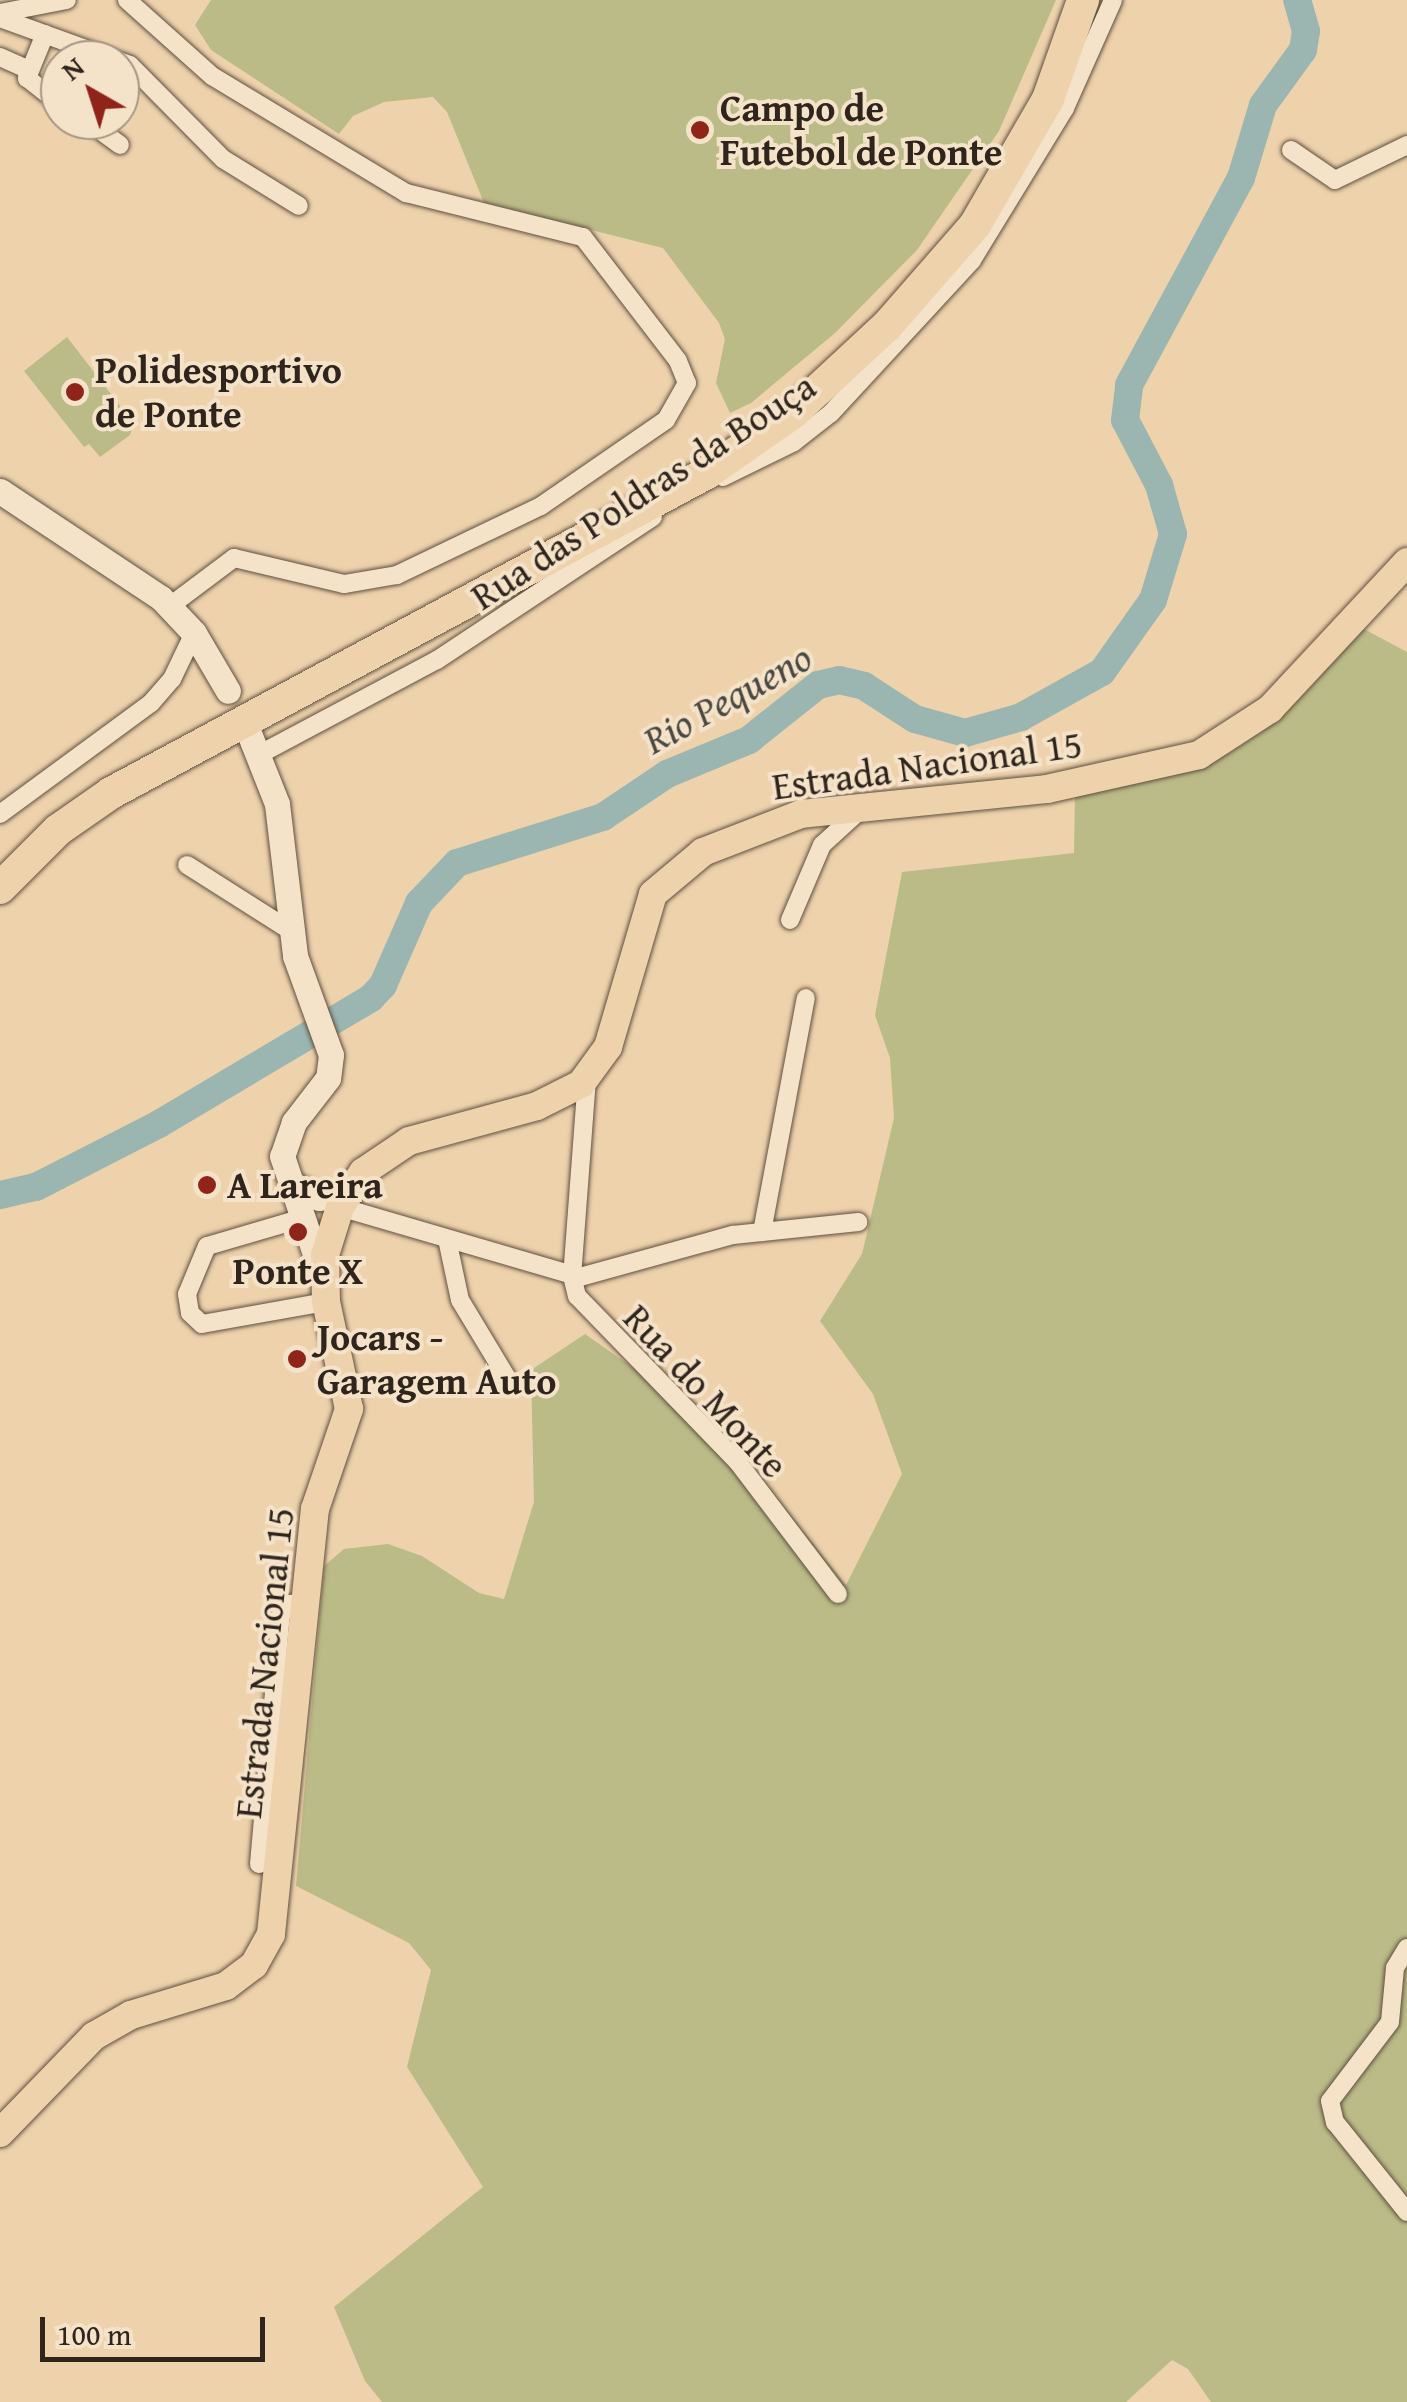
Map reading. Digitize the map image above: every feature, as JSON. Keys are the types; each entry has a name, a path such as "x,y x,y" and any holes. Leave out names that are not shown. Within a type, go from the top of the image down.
{"highway":[{"path":"0,865 54,814 103,783 696,459 784,400 906,283 972,201 1038,82 1067,0"},
{"path":"0,888 58,830 111,792 707,473 794,412 887,326 975,226 1041,113 1083,0"}],"main road":[{"name":"Estrada Nacional 15","path":"588,1078 608,1047 643,918 661,883 742,832 867,804 1048,789 1209,750 1270,710 1407,562"},
{"path":"317,1207 396,1146 547,1103 588,1078"},
{"name":"Estrada Nacional 15","path":"0,2133 102,2030 138,2012 220,1990 261,1953 279,1902 317,1499 348,1409 325,1293 317,1207"}],"street":[{"path":"0,15 67,0"},
{"path":"126,0 212,76 406,193 583,237 678,361 686,383 666,420 541,506 397,576 344,584 234,558 170,606"},
{"name":"Rua das Poldras da Bouça","path":"260,754 437,660 666,508 794,442 831,413 985,244 1065,108 1113,0"},
{"path":"0,15 135,68 223,159 299,206"},
{"path":"40,91 32,86 27,68 45,34"},
{"path":"0,57 27,68"},
{"path":"112,140 120,146"},
{"path":"1290,150 1334,180 1407,145"},
{"path":"0,491 170,606 194,633 228,690"},
{"path":"0,814 39,791 158,697 194,633"},
{"path":"245,722 260,754 283,832 291,930 310,1000 325,1035 330,1072 284,1147 317,1207"},
{"path":"790,920 822,845 867,804"},
{"path":"187,865 291,930"},
{"path":"762,1232 806,998"},
{"path":"572,1276 588,1078"},
{"path":"325,1293 202,1324 190,1314 186,1294 207,1246 317,1207 447,1239 572,1276 762,1232 858,1222"},
{"path":"447,1239 460,1300 508,1378"},
{"name":"Rua do Monte","path":"572,1276 585,1308 737,1461 838,1594"},
{"path":"259,1864 281,1615 290,1604 306,1604"},
{"path":"1407,1948 1394,1968 1390,2022 1330,2101 1334,2122 1407,2212"}],"green space":[{"path":"211,0 1056,0 999,131 917,250 835,333 751,403 730,413 716,383 725,339 719,323 663,248 484,203 447,112 433,97 384,102 353,116 339,134 211,50 195,25"},
{"name":"Polidesportivo de Ponte","path":"67,337 134,424 130,435 100,457 89,444 84,447 24,371"},
{"path":"1362,628 1407,652 1407,2402 1211,2402 1188,2369 1172,2360 1126,2402 382,2402 365,2381 334,2307 483,2187 407,2067 431,1970 409,1943 296,1886 324,1566 344,1549 388,1544 422,1556 479,1593 504,1599 534,1502 531,1370 585,1334 726,1433 846,1585 902,1474 873,1394 820,1321 862,1254 894,1118 890,1058 875,1015 902,872 1074,853 1075,793 1230,753 1274,722"}],"waterway":[{"name":"Rio Pequeno","path":"0,1195 36,1187 159,1124 371,998 383,985 419,903 457,863 603,817 667,774 749,740 818,685 839,680 864,686 915,719 965,733 1021,717 1102,672 1153,600 1173,534 1159,485 1125,420 1129,385 1241,178 1263,105 1303,50 1306,31 1297,0"}],"place":[{"name":"Campo de Futebol de Ponte","path":"700,130"},
{"name":"Polidesportivo de Ponte","path":"75,392"},
{"name":"A Lareira","path":"207,1185"},
{"name":"Ponte X","path":"298,1232"},
{"name":"Jocars - Garagem Auto","path":"297,1359"}]}
